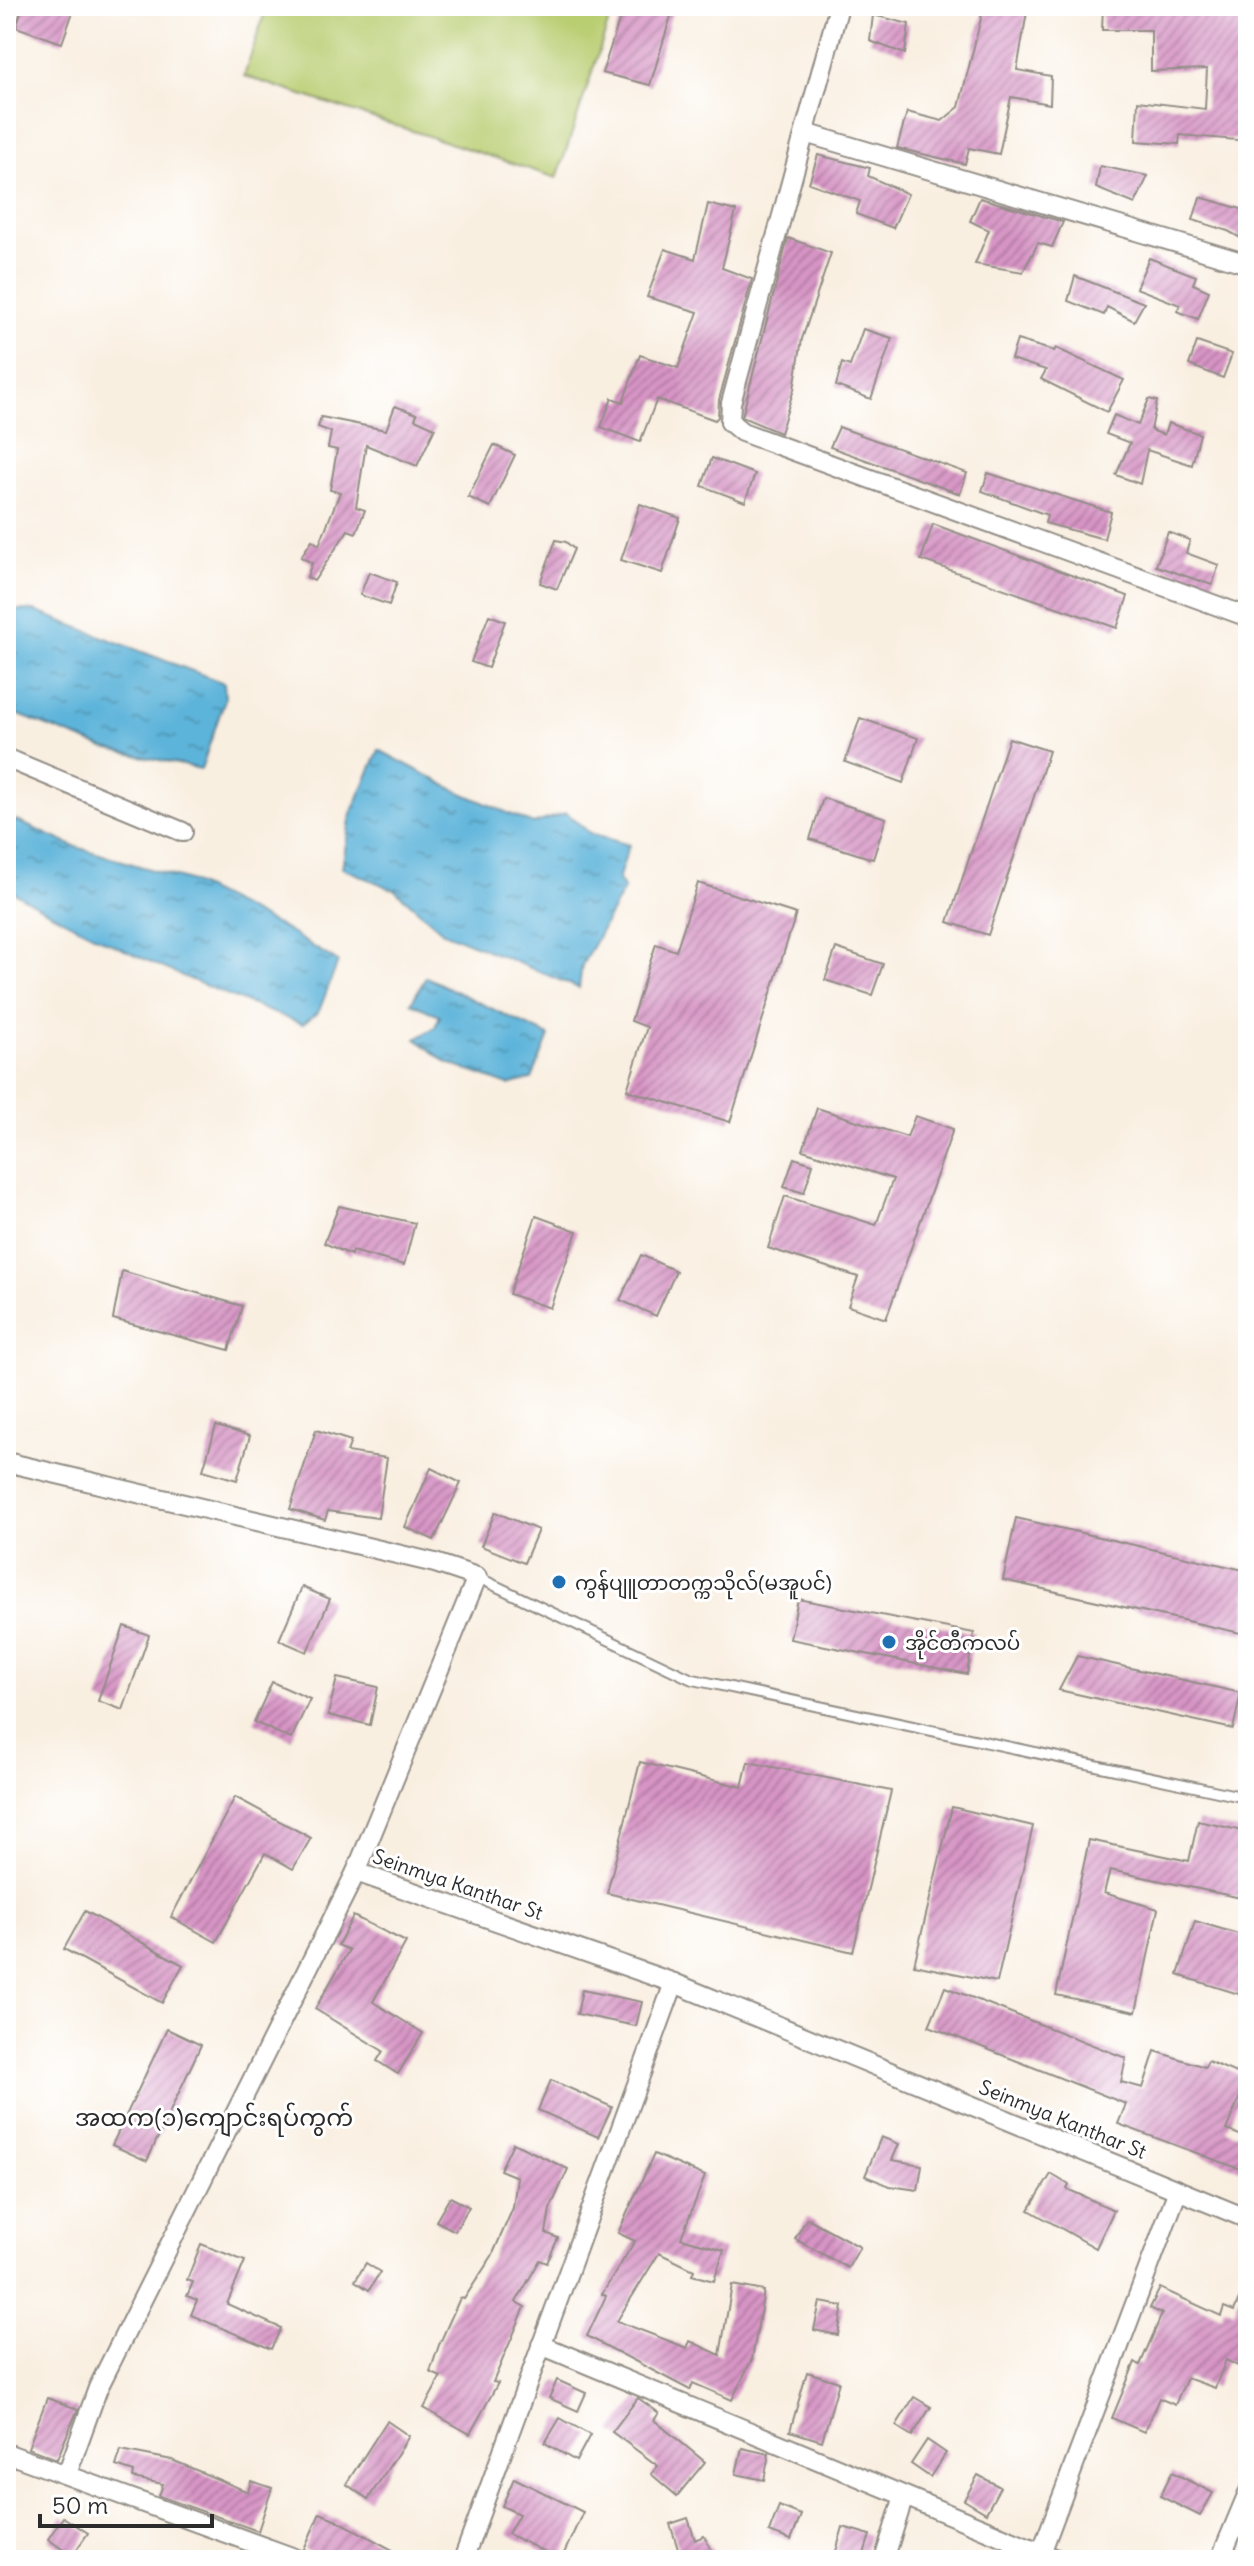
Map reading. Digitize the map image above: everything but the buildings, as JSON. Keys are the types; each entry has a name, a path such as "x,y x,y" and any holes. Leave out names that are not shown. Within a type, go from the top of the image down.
{"street":[{"path":"839,6 731,403 730,422 735,428 1248,617"},
{"path":"805,133 1248,264"},
{"path":"6,758 183,832"},
{"path":"6,1462 435,1563 477,1577"},
{"name":"Seinmya Kanthar St","path":"477,1577 356,1872 674,1983 1248,2219"},
{"path":"67,2474 98,2388 356,1872"},
{"path":"463,2560 674,1983"},
{"path":"1041,2553 1178,2190"},
{"path":"541,2345 1059,2560"},
{"path":"6,2453 300,2560"},
{"path":"1220,2560 1248,2493"},
{"path":"884,2560 904,2496"}],"lane":[{"path":"477,1577 691,1679 1248,1798"}],"green space":[{"path":"267,6 614,6 557,178 244,76"}],"water":[{"path":"6,609 35,611 224,683 225,699 201,769 104,748 6,710"},
{"path":"379,750 453,789 533,824 566,813 591,834 629,845 618,880 624,889 582,965 579,988 443,932 395,890 342,868 351,814"},
{"path":"6,816 73,846 189,881 281,927 338,962 319,1011 303,1024 226,995 115,946 6,888"},
{"path":"426,977 549,1036 532,1079 508,1085 448,1063 416,1039 435,1027 440,1016 411,1003"}],"place":[{"name":"ကွန်ပျူတာတက္ကသိုလ်(မအူပင်)","path":"559,1582"},
{"name":"အိုင်တီကလပ်","path":"889,1642"}],"district":[{"name":"အထက(၁)ကျောင်းရပ်ကွက်","path":"214,2117"}]}
